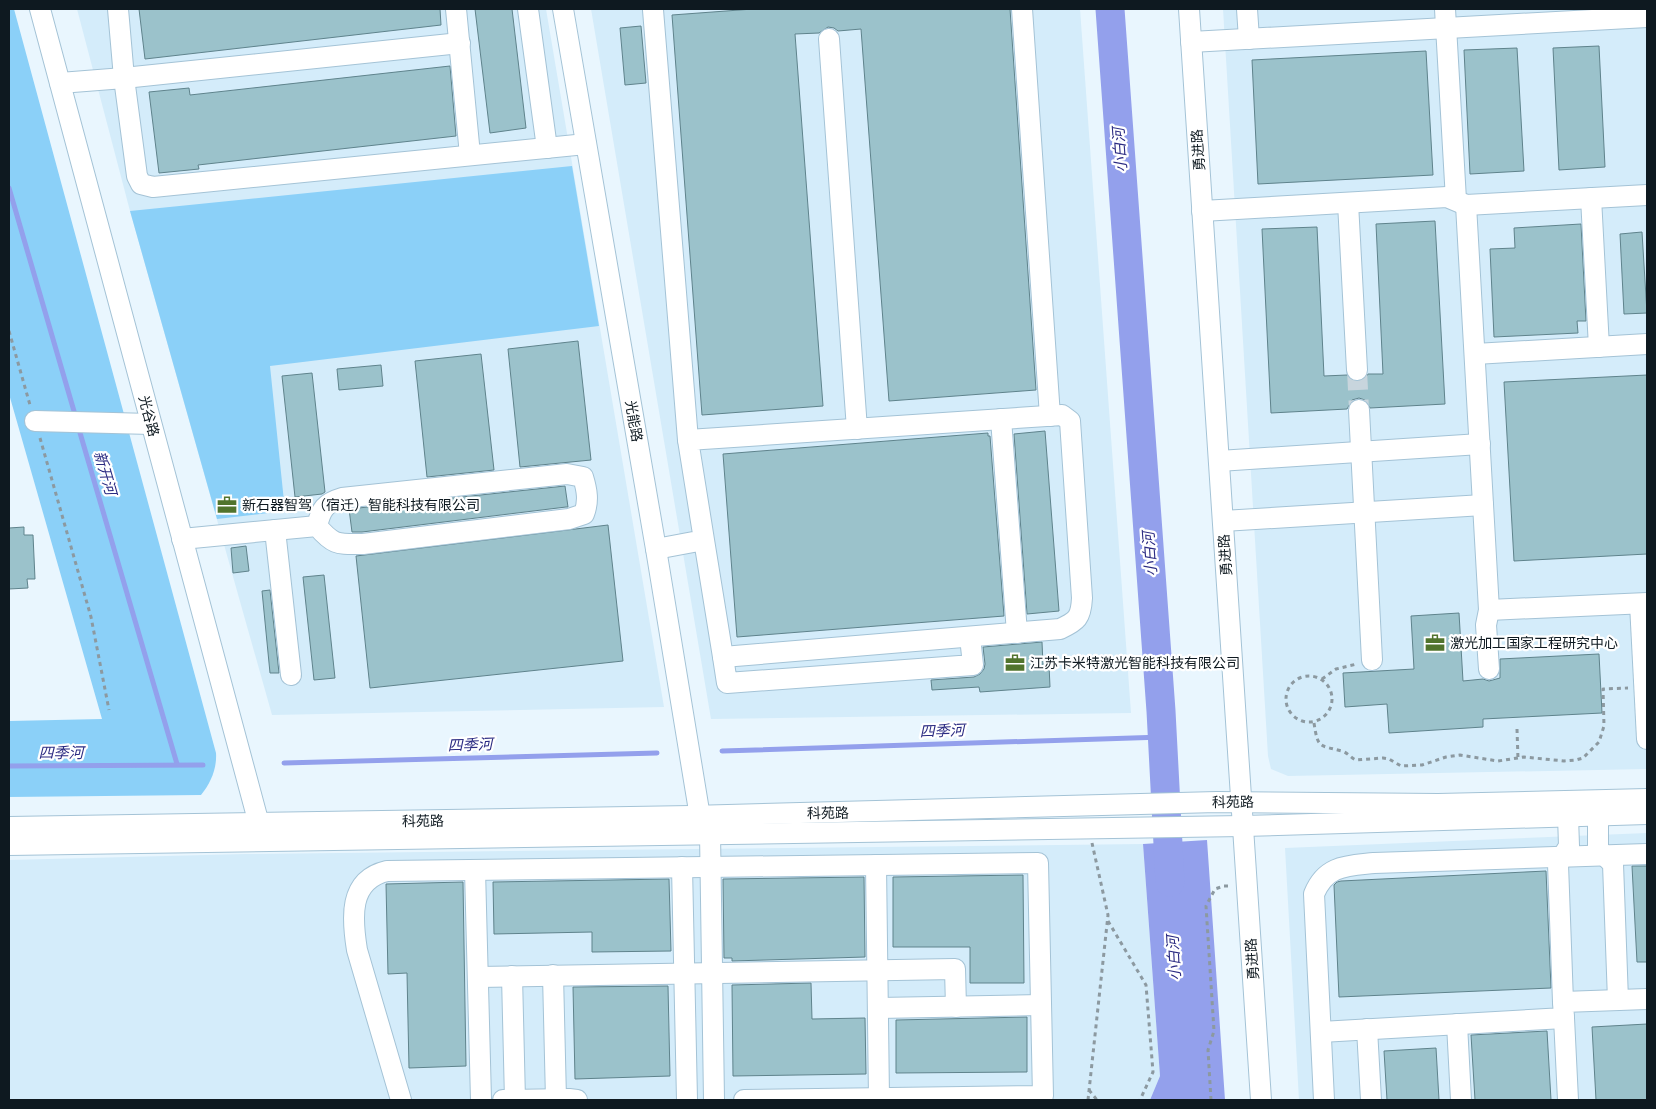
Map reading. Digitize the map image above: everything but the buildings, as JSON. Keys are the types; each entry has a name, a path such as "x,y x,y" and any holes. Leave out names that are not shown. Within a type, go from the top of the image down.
{"street":[{"name":"光谷路","path":"40,9 259,824"},
{"path":"118,9 124,78 137,176 142,184 153,187 586,144"},
{"path":"456,9 470,155"},
{"path":"528,9 547,148"},
{"name":"光能路","path":"562,9 710,866 714,1100"},
{"path":"1022,9 1050,416"},
{"name":"勇进路","path":"1189,9 1261,1100"},
{"path":"1247,9 1249,39"},
{"path":"653,10 688,440 727,683 972,665 970,637"},
{"path":"1191,42 1249,39 1445,18 1574,15 1647,17"},
{"path":"1445,18 1474,354 1489,610 1486,624 1489,669"},
{"path":"829,39 857,429"},
{"path":"60,83 460,43"},
{"path":"1202,212 1447,196 1461,202 1647,196"},
{"path":"1591,198 1599,347"},
{"path":"1348,202 1357,370"},
{"path":"1474,354 1647,344"},
{"path":"1359,410 1372,660"},
{"path":"688,440 1062,415 1070,421 1082,598 1081,613 1074,622 1060,629 723,657"},
{"path":"1001,420 1017,633"},
{"path":"35,421 151,424"},
{"path":"1219,461 1480,444"},
{"path":"567,474 583,477 587,490 587,506 584,514 569,519 363,544 340,544 328,539 317,526 321,510 332,501 342,498 567,474"},
{"path":"1223,521 1483,505"},
{"path":"182,539 317,526"},
{"path":"275,530 291,675"},
{"path":"656,549 704,540"},
{"path":"1489,610 1644,603 1644,687 1647,739"},
{"name":"科苑路","path":"9,845 704,827 1241,801 1438,804 1647,799"},
{"name":"科苑路","path":"9,828 259,824 1134,828 1647,814"},
{"path":"1598,815 1598,849 1613,864 1618,1000"},
{"path":"1568,816 1569,846 1558,864 1568,1100"},
{"path":"1324,1100 1314,894 1319,883 1326,875 1337,868 1374,863 1647,854"},
{"path":"401,1100 357,950 353,916 358,894 363,885 370,877 378,873 387,871 710,866 1038,863 1043,1098 744,1100"},
{"path":"876,864 879,1098"},
{"path":"682,867 687,1100"},
{"path":"475,870 481,1100"},
{"path":"478,977 955,969 956,1007"},
{"path":"553,975 556,1099"},
{"path":"512,976 515,1100"},
{"path":"1321,1032 1457,1024 1564,1010 1618,1000 1647,999"},
{"path":"878,1008 1041,1005"},
{"path":"1457,1024 1461,1100"},
{"path":"1367,1029 1371,1100"},
{"path":"503,1100 578,1100"}],"path":[{"path":"9,331 91,617 109,710"},
{"path":"1322,680 1336,669 1372,660"},
{"path":"1308,676 1316,676 1328,685 1332,692 1331,708 1327,715 1314,723 1306,723 1292,716 1288,709 1286,694 1289,687 1300,678 1308,676"},
{"path":"1314,723 1319,743 1325,748 1344,751 1356,760 1383,758 1401,766 1422,765 1446,757 1460,755 1498,761 1524,757 1564,761 1583,758 1599,742 1604,726 1603,689 1644,687"},
{"path":"1517,728 1518,759"},
{"path":"1088,1100 1108,915 1089,828"},
{"path":"1211,1100 1208,1050 1214,1031 1206,906 1215,889"},
{"path":"1107,921 1146,985 1153,1072 1140,1100"},
{"path":"1089,1090 1097,1100"}],"shaded area":[{"path":"9,9 14,9 216,753 213,775 201,795 9,797 9,721 102,719 9,394"},
{"path":"77,9 546,9 664,707 272,715 130,211"},
{"path":"591,9 1080,9 1131,713 711,719"},
{"path":"1223,9 1647,9 1647,769 1288,776 1271,769 1268,756"},
{"path":"572,166 599,326 270,366 285,511 217,519 130,211"},
{"path":"1647,833 1647,1100 1299,1100 1285,848"},
{"path":"1143,844 1160,1076 1150,1100 9,1100 9,860 245,854"}],"water":[{"path":"1207,840 1225,1100 1150,1100 1160,1076 1143,844"}],"waterway":[{"name":"小白河","path":"1110,9 1161,711 1170,882"},
{"name":"新开河","path":"9,188 76,418"},
{"name":"新开河","path":"78,426 177,764"},
{"name":"四季河","path":"722,751 1163,737"},
{"name":"四季河","path":"284,763 657,753"},
{"name":"四季河","path":"9,766 203,765"}],"tunnel":[{"path":"1357,370 1359,410"}],"place":[{"name":"新石器智驾（宿迁）智能科技有限公司","path":"227,505"},
{"name":"激光加工国家工程研究中心","path":"1435,643"},
{"name":"江苏卡米特激光智能科技有限公司","path":"1015,663"}]}
